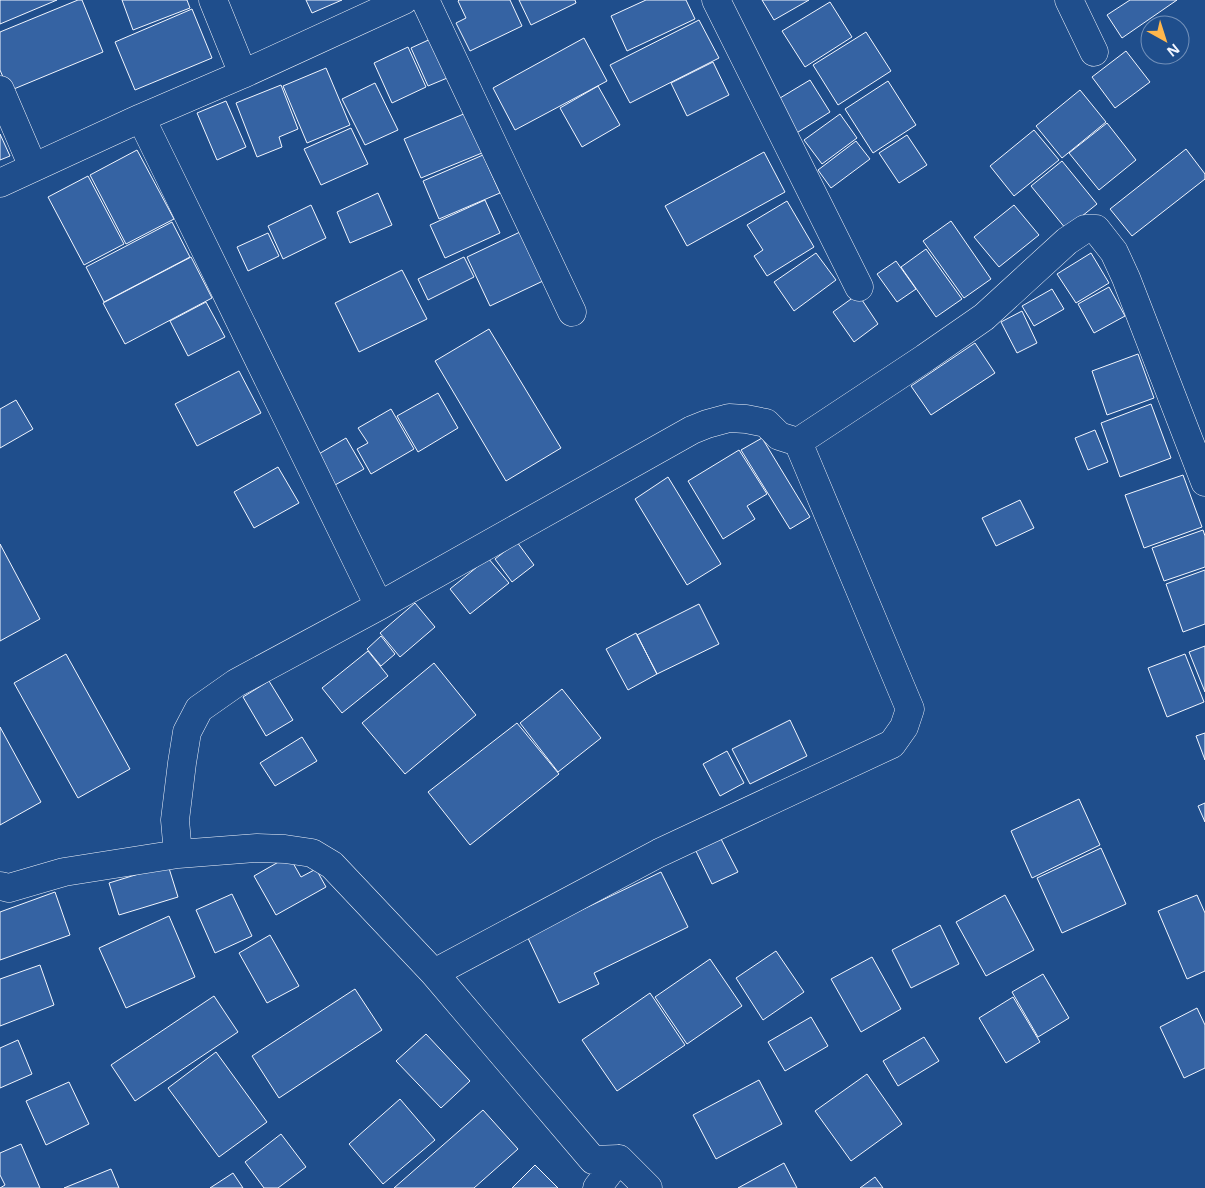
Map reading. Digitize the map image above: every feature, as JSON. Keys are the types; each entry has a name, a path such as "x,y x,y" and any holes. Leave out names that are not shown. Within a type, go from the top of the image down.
{"street":[{"path":"213,0 243,74"},
{"path":"0,183 404,0"},
{"path":"425,0 572,312"},
{"path":"716,0 859,287"},
{"path":"1069,0 1094,52"},
{"path":"0,90 33,168"},
{"path":"141,118 378,606"},
{"path":"798,442 984,317 1067,241 1085,229 1096,229 1114,252 1126,278 1205,482"},
{"path":"178,854 175,820 188,732 199,709 236,683 378,606 692,430 729,418 746,419 766,423 779,436 798,442 910,709 904,727 892,744 659,853 434,973"},
{"path":"0,886 10,888 64,872 178,854 257,848 286,849 312,854 332,865 434,973 593,1160 619,1159 648,1188"},
{"path":"597,1188 619,1159"}],"building":[{"path":"0,0 57,0 0,24"},
{"path":"82,0 103,52 9,91 0,70 0,32"},
{"path":"122,0 187,0 190,8 133,30"},
{"path":"306,0 342,0 312,13"},
{"path":"459,0 510,0 522,26 470,51 456,23 466,18"},
{"path":"519,0 575,0 576,3 531,25"},
{"path":"646,0 686,0 695,19 627,51 611,16"},
{"path":"762,0 809,0 774,20"},
{"path":"1130,0 1177,0 1155,15 1140,15 1140,26 1122,38 1107,15"},
{"path":"830,2 852,37 805,67 782,31"},
{"path":"192,9 212,58 135,90 115,42"},
{"path":"699,20 719,58 630,103 610,65"},
{"path":"866,32 891,71 838,105 813,65"},
{"path":"435,37 452,76 428,86 411,48"},
{"path":"584,38 607,81 515,130 493,88"},
{"path":"408,47 426,87 392,103 374,63"},
{"path":"1126,51 1150,82 1115,108 1092,77"},
{"path":"713,62 729,95 687,116 671,83"},
{"path":"326,68 350,125 307,143 283,86"},
{"path":"810,80 830,112 795,134 775,101"},
{"path":"888,81 916,125 873,153 845,109"},
{"path":"375,83 398,130 365,145 342,99"},
{"path":"281,85 298,129 279,137 282,147 257,157 236,103"},
{"path":"598,86 620,125 582,147 560,108"},
{"path":"1080,90 1106,122 1062,158 1036,126"},
{"path":"226,101 246,147 217,160 197,113"},
{"path":"466,113 482,153 421,178 404,139"},
{"path":"840,114 857,138 822,164 804,140"},
{"path":"1107,123 1136,160 1099,190 1069,153"},
{"path":"351,128 368,164 321,185 304,149"},
{"path":"1034,130 1059,160 1014,196 990,166"},
{"path":"0,134 10,156 0,160"},
{"path":"907,135 927,165 899,183 879,153"},
{"path":"856,141 870,159 831,188 818,170"},
{"path":"1186,149 1205,174 1205,179 1132,236 1110,209"},
{"path":"137,150 174,219 126,244 90,175"},
{"path":"764,152 785,192 687,246 665,206"},
{"path":"483,155 500,193 439,219 423,181"},
{"path":"1062,161 1097,204 1066,229 1031,186"},
{"path":"88,176 124,244 84,265 48,197"},
{"path":"378,193 392,225 350,243 337,212"},
{"path":"485,200 500,233 445,258 430,225"},
{"path":"787,201 814,247 767,276 754,256 763,250 747,225"},
{"path":"311,205 326,238 283,259 268,226"},
{"path":"1014,205 1039,235 999,267 974,237"},
{"path":"951,221 991,279 964,298 923,241"},
{"path":"172,222 190,257 104,302 86,267"},
{"path":"520,232 543,281 490,306 467,257"},
{"path":"268,233 279,256 248,271 237,247"},
{"path":"926,249 962,299 936,317 901,267"},
{"path":"816,253 836,280 794,311 774,282"},
{"path":"1091,253 1109,283 1076,303 1057,274"},
{"path":"191,257 212,298 125,344 103,303"},
{"path":"464,257 474,277 428,300 418,279"},
{"path":"896,261 916,289 897,302 877,274"},
{"path":"402,270 427,319 359,352 335,303"},
{"path":"1109,287 1125,316 1094,333 1078,304"},
{"path":"1052,289 1064,309 1034,326 1022,306"},
{"path":"858,294 878,324 854,342 833,312"},
{"path":"206,302 225,337 188,356 170,321"},
{"path":"1022,311 1037,343 1017,353 1001,322"},
{"path":"489,329 561,448 506,481 435,361"},
{"path":"975,343 995,373 931,415 911,386"},
{"path":"1138,354 1154,398 1107,415 1092,371"},
{"path":"239,371 261,413 197,446 175,404"},
{"path":"438,393 458,428 418,452 397,416"},
{"path":"16,400 33,429 0,448 0,409"},
{"path":"1151,404 1171,458 1120,477 1101,423"},
{"path":"391,409 414,449 371,474 357,449 368,443 358,428"},
{"path":"1095,430 1108,462 1088,470 1075,438"},
{"path":"346,438 364,469 335,485 317,455"},
{"path":"762,438 810,517 790,529 741,450"},
{"path":"739,450 767,494 747,506 755,519 723,539 688,481"},
{"path":"278,467 299,503 254,528 234,492"},
{"path":"1183,475 1202,527 1144,548 1125,495"},
{"path":"668,477 721,564 687,585 635,499"},
{"path":"1020,500 1034,528 996,546 982,518"},
{"path":"1203,530 1205,536 1205,567 1164,581 1152,548"},
{"path":"517,542 534,565 512,582 495,559"},
{"path":"0,544 40,619 0,641"},
{"path":"488,558 509,583 470,614 450,589"},
{"path":"1205,570 1205,624 1183,632 1166,584"},
{"path":"415,603 435,627 400,657 380,633"},
{"path":"699,604 719,644 657,674 637,635"},
{"path":"636,633 657,674 628,690 606,649"},
{"path":"381,636 395,654 381,666 367,649"},
{"path":"1205,646 1205,692 1189,652"},
{"path":"368,651 388,676 342,713 322,688"},
{"path":"66,654 130,769 78,798 14,683"},
{"path":"1185,654 1204,702 1167,717 1148,668"},
{"path":"434,663 476,715 405,774 362,723"},
{"path":"269,681 293,720 266,736 243,697"},
{"path":"562,689 601,738 558,772 520,723"},
{"path":"790,720 807,756 750,784 732,749"},
{"path":"517,723 559,774 470,845 428,792"},
{"path":"0,727 41,802 0,825"},
{"path":"1205,733 1205,760 1196,736"},
{"path":"302,737 317,761 275,786 260,763"},
{"path":"727,751 744,783 720,796 703,764"},
{"path":"1079,799 1100,845 1032,878 1011,831"},
{"path":"1205,803 1205,822 1198,806"},
{"path":"719,835 738,872 712,884 694,847"},
{"path":"1101,848 1126,904 1062,933 1037,878"},
{"path":"289,856 301,877 316,869 326,887 276,915 254,876"},
{"path":"168,865 178,897 119,915 109,883"},
{"path":"661,872 688,927 594,973 599,984 559,1003 527,936"},
{"path":"55,892 70,935 0,960 0,912"},
{"path":"232,894 252,936 215,953 196,910"},
{"path":"1005,895 1034,950 986,976 956,922"},
{"path":"1197,895 1205,913 1205,971 1187,979 1158,911"},
{"path":"169,916 195,977 126,1008 99,948"},
{"path":"940,925 959,964 911,988 892,950"},
{"path":"270,935 299,986 267,1003 239,953"},
{"path":"776,951 804,992 763,1020 736,978"},
{"path":"872,957 901,1009 861,1032 831,979"},
{"path":"710,959 742,1006 687,1044 655,997"},
{"path":"40,965 54,1005 0,1026 0,979"},
{"path":"1043,974 1069,1018 1038,1037 1012,992"},
{"path":"355,989 382,1030 279,1098 252,1056"},
{"path":"650,993 685,1045 617,1091 582,1040"},
{"path":"214,996 238,1032 135,1101 111,1065"},
{"path":"1013,997 1040,1042 1006,1063 979,1018"},
{"path":"1197,1008 1205,1025 1205,1068 1184,1078 1160,1027"},
{"path":"811,1017 828,1046 785,1071 768,1042"},
{"path":"426,1034 470,1081 441,1108 396,1061"},
{"path":"924,1037 939,1061 898,1086 883,1061"},
{"path":"18,1040 32,1074 0,1088 0,1048"},
{"path":"216,1052 267,1122 219,1157 168,1088"},
{"path":"867,1074 902,1124 851,1161 815,1111"},
{"path":"759,1080 782,1124 716,1159 693,1115"},
{"path":"69,1082 89,1124 46,1145 26,1101"},
{"path":"400,1099 435,1140 383,1184 349,1144"},
{"path":"483,1110 518,1149 474,1188 394,1188"},
{"path":"281,1134 306,1167 278,1188 264,1188 245,1162"},
{"path":"21,1144 40,1188 0,1188 5,1185 0,1175 0,1153"},
{"path":"784,1163 797,1188 738,1188"},
{"path":"535,1165 558,1188 512,1188"},
{"path":"111,1169 119,1188 64,1188"},
{"path":"233,1173 243,1188 210,1188"},
{"path":"875,1177 883,1188 860,1188"}]}
